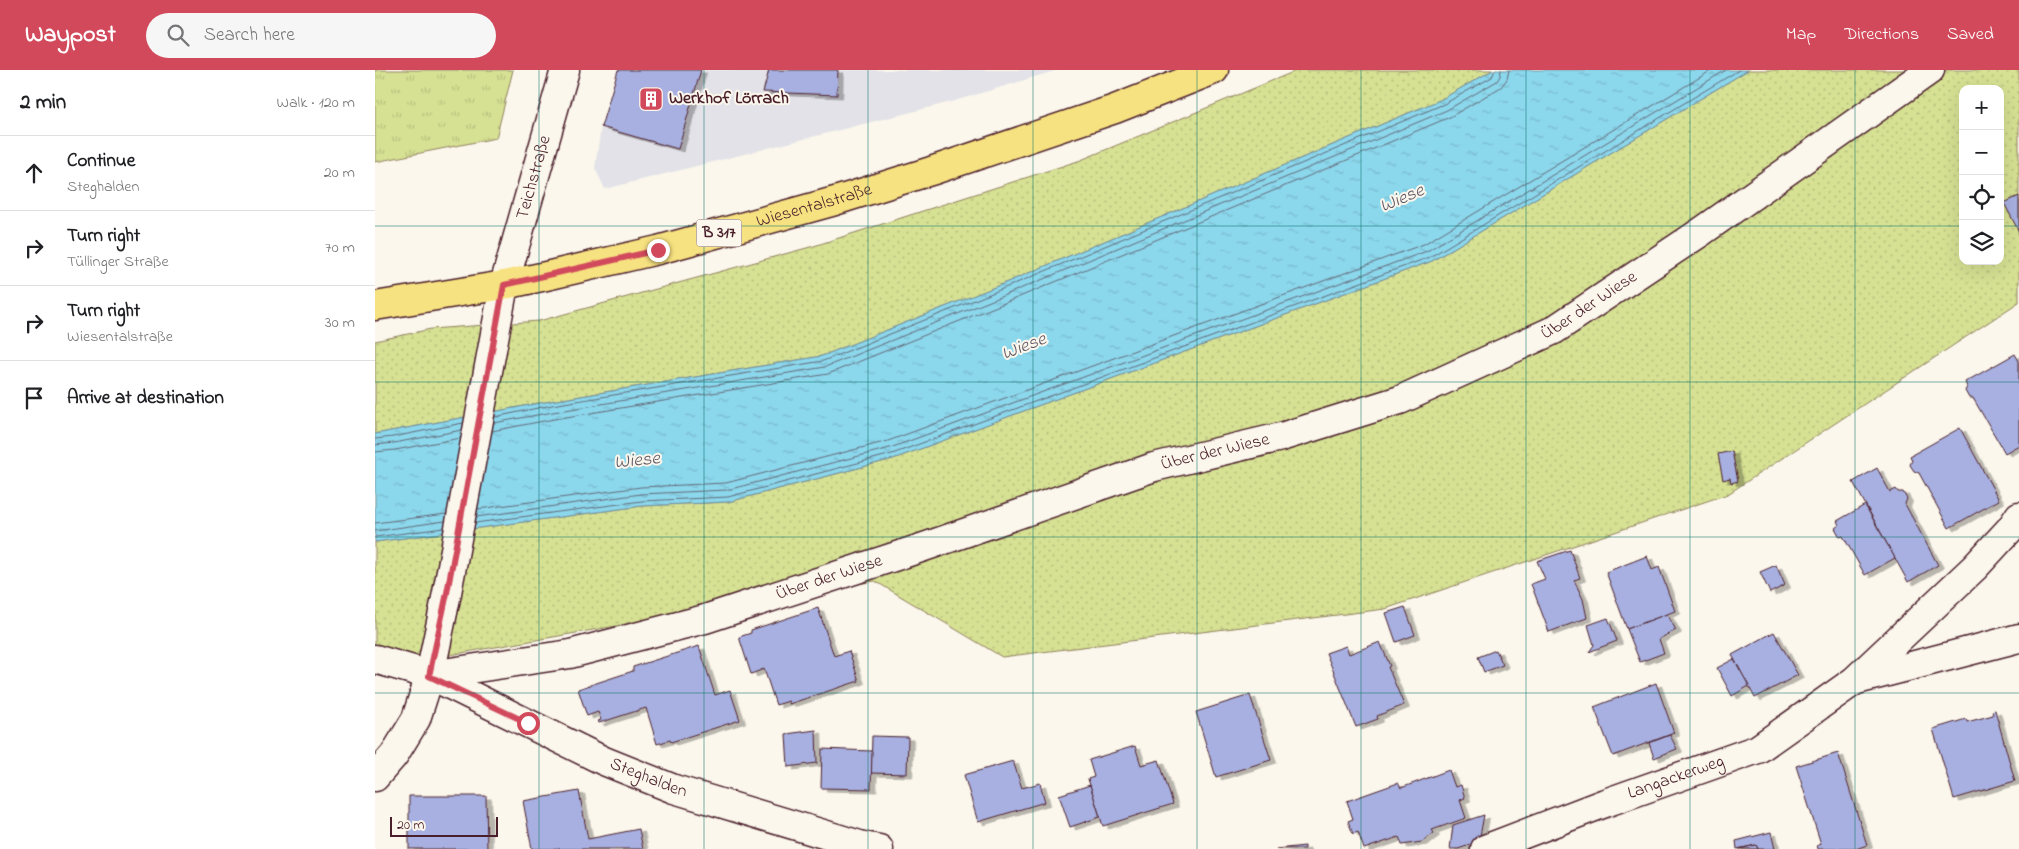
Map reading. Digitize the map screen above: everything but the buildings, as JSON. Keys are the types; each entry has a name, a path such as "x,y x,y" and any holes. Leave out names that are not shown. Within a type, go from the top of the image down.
{"main road":[{"name":"Wiesentalstraße","path":"375,306 504,285 658,250 835,201 1097,115 1214,70"}],"street":[{"name":"Teichstraße","path":"375,777 394,755 416,719 429,676 447,593 504,285 565,70"},
{"name":"Über der Wiese","path":"429,676 570,654 705,619 924,548 1155,467 1281,437 1400,400 1555,330 1701,232 1930,70"},
{"name":"Langackerweg","path":"1485,849 1605,802 1759,748 1854,681 1975,567 2011,528 2019,516"},
{"name":"Langackerweg","path":"1854,681 2019,638"},
{"name":"Steghalden","path":"375,659 429,676 604,761 674,790 863,846 879,849"}],"shaded area":[{"path":"618,70 1058,70 951,102 605,189 595,168 601,127"}],"green space":[{"path":"375,70 513,70 496,138 375,162"},
{"path":"1298,70 1493,70 1442,99 1005,283 822,356 551,401 375,434 375,341 431,329 539,321 814,246 1081,160"},
{"path":"1748,70 2019,70 2019,302 1728,494 1385,609 1002,657 875,581 375,668 375,542 642,506 728,502 893,459 1432,261"}],"water":[{"name":"Wiese","path":"1493,70 1748,70 1432,261 893,459 728,502 642,506 375,542 375,434 551,401 822,356 1005,283 1442,99"}],"place":[{"name":"Werkhof Lörrach","path":"651,99"}],"route":[{"path":"528,723 429,676 447,593 504,285 658,250"}]}
